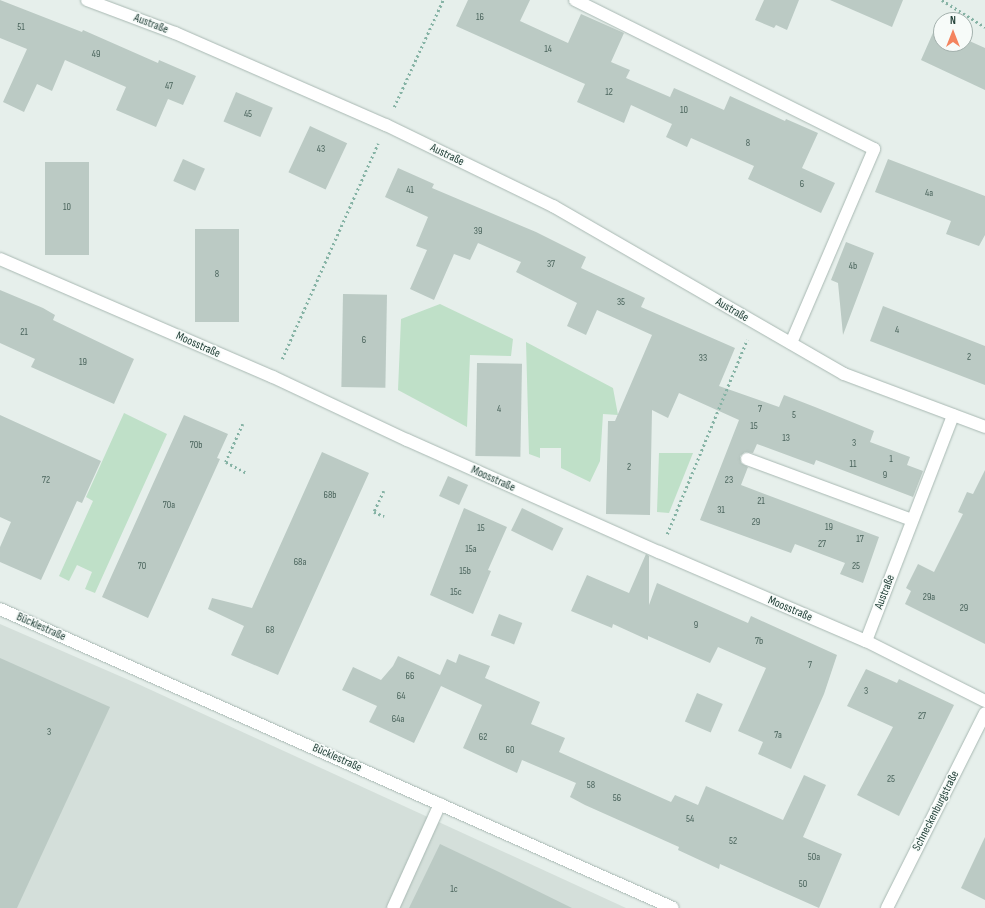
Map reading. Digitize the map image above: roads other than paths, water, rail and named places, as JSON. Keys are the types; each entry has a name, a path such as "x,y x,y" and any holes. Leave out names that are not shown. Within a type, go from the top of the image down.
{"street":[{"name":"Austraße","path":"87,0 175,34 386,125 552,206 844,374 985,427"},
{"path":"576,0 874,149 792,343"},
{"name":"Moosstraße","path":"0,259 273,377 407,440 659,552 866,641 985,701"},
{"name":"Austraße","path":"866,641 953,415"},
{"path":"747,459 912,520"},
{"name":"Bücklestraße","path":"0,609 673,908"},
{"name":"Schneckenburgstraße","path":"887,908 985,713"},
{"path":"393,908 440,804"}]}
